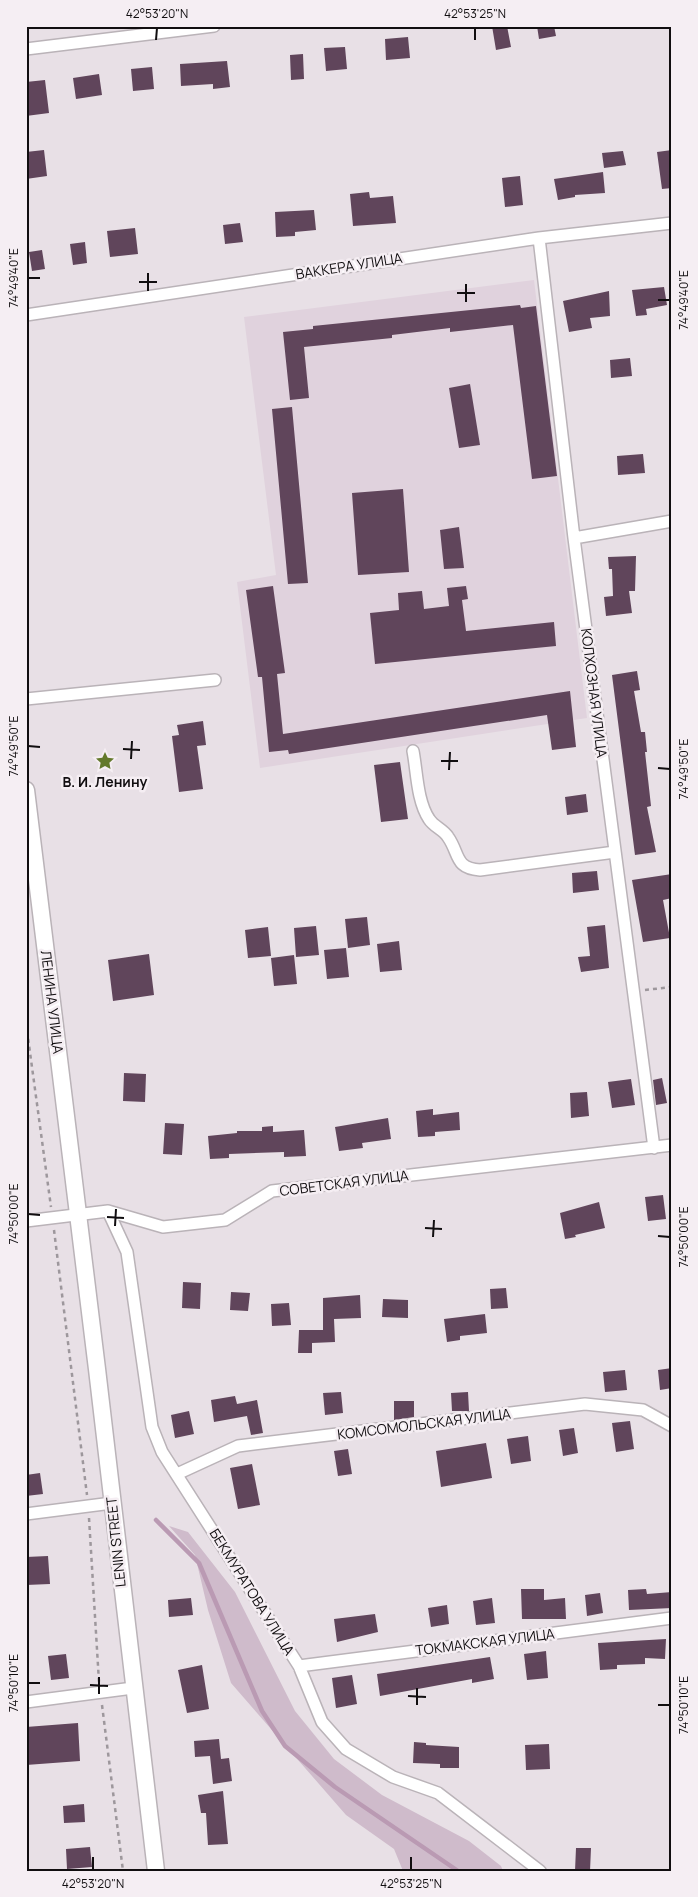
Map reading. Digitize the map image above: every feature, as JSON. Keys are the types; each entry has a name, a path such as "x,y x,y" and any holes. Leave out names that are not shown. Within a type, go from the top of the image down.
{"main road":[{"name":"ЛЕНИНА УЛИЦА","path":"26,790 78,1213"},
{"name":"LENIN STREET","path":"78,1213 156,1871"}],"street":[{"path":"26,48 214,26"},
{"name":"ВАККЕРА УЛИЦА","path":"26,315 539,238 672,223"},
{"name":"КОЛХОЗНАЯ УЛИЦА","path":"539,238 574,538 654,1148"},
{"path":"574,538 672,521"},
{"path":"26,699 215,680"},
{"path":"412,751 424,809 434,825 442,829 450,839 460,863 468,869 480,870 615,852"},
{"name":"СОВЕТСКАЯ УЛИЦА","path":"26,1221 78,1213 108,1211 163,1227 225,1220 272,1191 672,1145"},
{"name":"БЕКМУРАТОВА УЛИЦА","path":"108,1211 127,1252 152,1427 162,1452 299,1666 322,1722 346,1749 393,1777 438,1793 540,1871"},
{"name":"КОМСОМОЛЬСКАЯ УЛИЦА","path":"177,1474 238,1446 585,1404 643,1410 672,1426"},
{"path":"26,1514 112,1503"},
{"name":"ТОКМАКСКАЯ УЛИЦА","path":"299,1666 672,1618"},
{"path":"26,1702 133,1688"}],"path":[{"path":"634,992 672,987"},
{"path":"26,1023 88,1506 100,1693 123,1871"}],"shaded area":[{"path":"534,280 587,718 260,768 237,582 276,575 244,317"},
{"path":"169,1526 188,1532 235,1592 295,1711 334,1759 382,1795 469,1841 501,1866 503,1871 403,1871 394,1849 346,1815 231,1683 208,1610 195,1555"}],"building":[{"path":"492,26 507,26 511,47 496,50"},
{"path":"537,26 554,26 556,36 539,39"},
{"path":"408,37 410,58 386,60 385,39"},
{"path":"345,47 347,69 326,71 324,48"},
{"path":"303,54 304,79 291,80 290,55"},
{"path":"227,61 230,87 213,89 213,84 181,86 180,64"},
{"path":"152,67 154,89 133,91 131,69"},
{"path":"99,74 102,95 76,99 73,78"},
{"path":"45,80 49,113 26,116 26,82"},
{"path":"44,150 47,176 26,179 26,152"},
{"path":"672,150 672,188 662,189 657,152"},
{"path":"623,151 626,165 604,168 602,153"},
{"path":"603,172 605,193 575,195 575,197 558,200 554,179"},
{"path":"520,176 523,205 505,207 502,178"},
{"path":"369,192 370,198 393,196 396,223 353,226 350,194"},
{"path":"314,210 316,230 295,232 295,236 276,237 275,212"},
{"path":"240,223 243,242 225,244 223,225"},
{"path":"135,228 138,254 110,257 107,231"},
{"path":"85,242 87,263 73,265 70,244"},
{"path":"42,250 45,269 32,271 29,252"},
{"path":"664,287 667,305 646,309 647,315 636,316 632,290"},
{"path":"609,291 610,316 590,318 592,328 569,332 563,301"},
{"path":"520,305 521,308 536,306 557,476 532,479 513,325 450,332 450,328 392,335 392,338 304,347 309,398 290,400 283,332 313,329 313,326"},
{"path":"630,358 632,376 611,378 610,360"},
{"path":"470,384 480,445 459,448 449,388"},
{"path":"292,407 308,583 288,584 272,409"},
{"path":"643,454 645,473 618,475 617,456"},
{"path":"403,489 409,572 358,575 352,493"},
{"path":"459,527 464,568 444,569 440,530"},
{"path":"636,556 635,591 629,591 632,613 606,616 604,597 613,596 612,569 609,569 608,557"},
{"path":"273,586 285,673 277,674 283,734 570,691 576,747 552,750 547,715 289,754 288,750 269,752 262,677 258,677 246,590"},
{"path":"466,586 468,599 462,600 466,631 554,622 556,646 375,664 370,613 399,610 398,593 422,591 424,609 449,606 447,588"},
{"path":"637,671 640,690 634,691 641,732 645,732 647,752 645,752 651,806 647,807 656,852 635,855 612,675"},
{"path":"203,721 206,745 197,746 203,789 179,792 172,736 179,735 177,725"},
{"path":"400,762 408,819 381,822 374,765"},
{"path":"586,794 588,812 567,815 565,797"},
{"path":"597,871 599,890 573,893 572,873"},
{"path":"672,874 672,898 663,900 670,938 643,942 632,880"},
{"path":"367,917 370,945 348,948 345,919"},
{"path":"605,925 609,968 581,972 578,957 590,956 587,927"},
{"path":"316,926 319,955 296,957 294,928"},
{"path":"268,927 271,956 248,958 245,930"},
{"path":"399,941 402,970 380,972 377,944"},
{"path":"346,948 349,977 327,979 324,950"},
{"path":"149,954 154,995 113,1001 108,960"},
{"path":"294,955 297,984 274,986 271,958"},
{"path":"124,1073 146,1074 145,1102 123,1101"},
{"path":"662,1078 667,1103 656,1105 653,1080"},
{"path":"631,1079 635,1105 612,1108 608,1082"},
{"path":"587,1092 589,1116 571,1118 570,1093"},
{"path":"433,1109 433,1115 459,1112 460,1130 435,1132 435,1136 418,1137 416,1111"},
{"path":"388,1118 391,1139 362,1143 363,1148 339,1151 335,1127"},
{"path":"165,1123 184,1124 182,1155 163,1154"},
{"path":"273,1126 273,1132 304,1130 306,1156 284,1157 284,1152 229,1154 229,1158 210,1159 208,1136 237,1133 237,1131 262,1131 262,1127"},
{"path":"663,1195 666,1219 648,1221 645,1197"},
{"path":"599,1202 605,1228 565,1239 560,1213"},
{"path":"183,1282 201,1283 200,1309 182,1308"},
{"path":"506,1288 508,1308 491,1309 490,1289"},
{"path":"231,1292 250,1293 248,1311 230,1310"},
{"path":"360,1295 361,1318 334,1319 335,1342 312,1343 312,1353 298,1353 299,1330 323,1330 323,1298"},
{"path":"383,1299 408,1300 408,1318 382,1317"},
{"path":"289,1303 291,1325 272,1326 271,1304"},
{"path":"485,1314 487,1333 460,1336 460,1340 447,1342 444,1319"},
{"path":"672,1368 672,1388 660,1390 658,1370"},
{"path":"625,1370 627,1390 605,1392 603,1372"},
{"path":"341,1392 343,1413 325,1415 323,1393"},
{"path":"468,1392 469,1411 452,1411 451,1393"},
{"path":"235,1396 237,1404 257,1400 263,1433 251,1435 247,1416 214,1422 211,1400"},
{"path":"394,1401 414,1401 414,1417 394,1420"},
{"path":"189,1411 194,1434 175,1438 171,1415"},
{"path":"630,1421 634,1449 616,1452 612,1423"},
{"path":"574,1428 578,1453 563,1456 559,1430"},
{"path":"528,1436 531,1461 511,1464 507,1439"},
{"path":"486,1443 492,1478 441,1487 436,1451"},
{"path":"348,1449 352,1474 338,1476 334,1451"},
{"path":"252,1464 260,1505 238,1509 230,1468"},
{"path":"40,1473 43,1494 26,1496 26,1475"},
{"path":"48,1556 50,1584 26,1585 26,1557"},
{"path":"521,1589 544,1589 544,1600 565,1598 566,1619 522,1619"},
{"path":"646,1589 647,1594 672,1592 672,1608 629,1610 628,1590"},
{"path":"600,1593 603,1613 587,1616 585,1595"},
{"path":"191,1598 193,1615 169,1617 168,1600"},
{"path":"492,1598 495,1623 476,1625 473,1601"},
{"path":"447,1605 449,1624 431,1627 428,1608"},
{"path":"375,1614 378,1632 337,1642 334,1619"},
{"path":"666,1639 665,1659 645,1658 645,1664 617,1665 617,1669 600,1670 598,1643"},
{"path":"546,1651 548,1678 527,1680 524,1654"},
{"path":"66,1654 69,1678 51,1680 48,1656"},
{"path":"490,1657 494,1679 472,1683 472,1679 380,1696 377,1674"},
{"path":"202,1665 209,1709 187,1713 178,1670"},
{"path":"352,1675 357,1704 336,1708 332,1678"},
{"path":"78,1723 80,1761 26,1765 26,1727"},
{"path":"219,1739 221,1759 229,1758 232,1781 213,1784 210,1756 195,1757 194,1741"},
{"path":"414,1742 426,1743 426,1745 459,1747 459,1768 440,1768 440,1764 413,1763"},
{"path":"549,1744 550,1769 526,1770 525,1745"},
{"path":"223,1791 228,1844 208,1845 206,1813 201,1813 198,1795"},
{"path":"84,1804 85,1822 64,1823 63,1806"},
{"path":"90,1847 92,1867 67,1869 66,1849"},
{"path":"576,1848 591,1848 590,1871 575,1871"}],"waterway":[{"path":"156,1520 199,1563 262,1711 285,1746 335,1787 458,1871"}],"place":[{"name":"В. И. Ленину","path":"105,761"}]}
